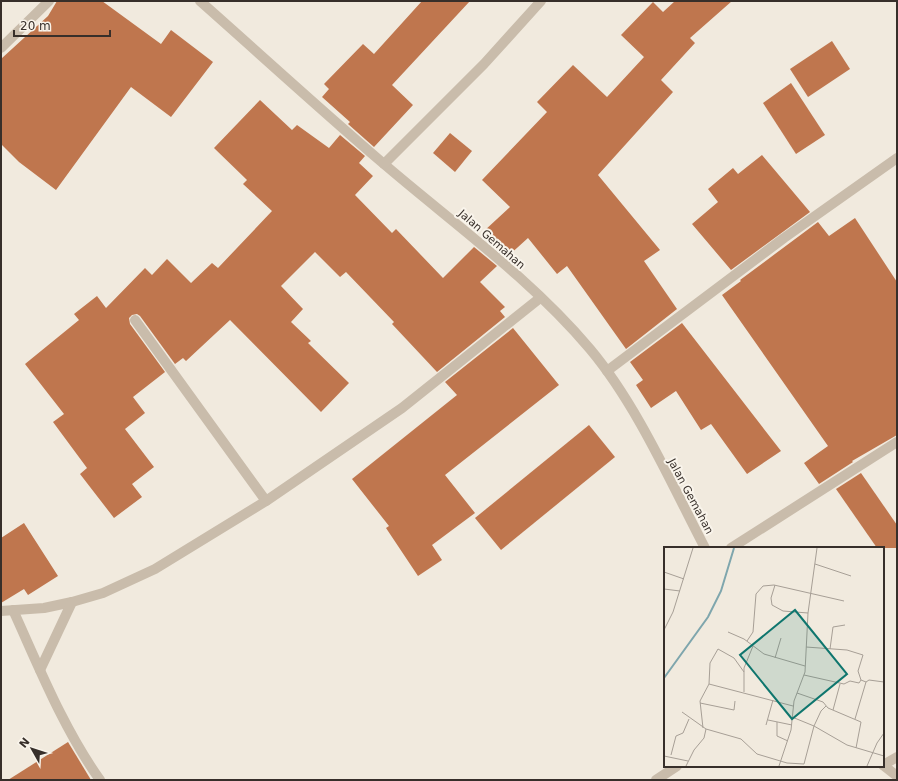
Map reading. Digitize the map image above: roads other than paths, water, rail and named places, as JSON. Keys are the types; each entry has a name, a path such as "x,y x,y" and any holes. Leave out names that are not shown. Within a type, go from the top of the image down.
{"street":[{"path":"1,48 49,1"},
{"name":"Jalan Gemahan","path":"200,1 384,164 485,247 540,298 590,348 620,388 704,547"},
{"path":"384,164 484,64 541,1"},
{"path":"607,371 784,238 897,158"},
{"path":"1,611 44,608 72,602 103,592 155,569 266,501 402,408 540,298"},
{"path":"135,320 266,501"},
{"path":"733,547 897,442"},
{"path":"40,670 72,602"},
{"path":"12,610 84,758 100,780"},
{"path":"884,764 897,757"},
{"path":"884,766 897,776"},
{"path":"656,780 676,767"}]}
